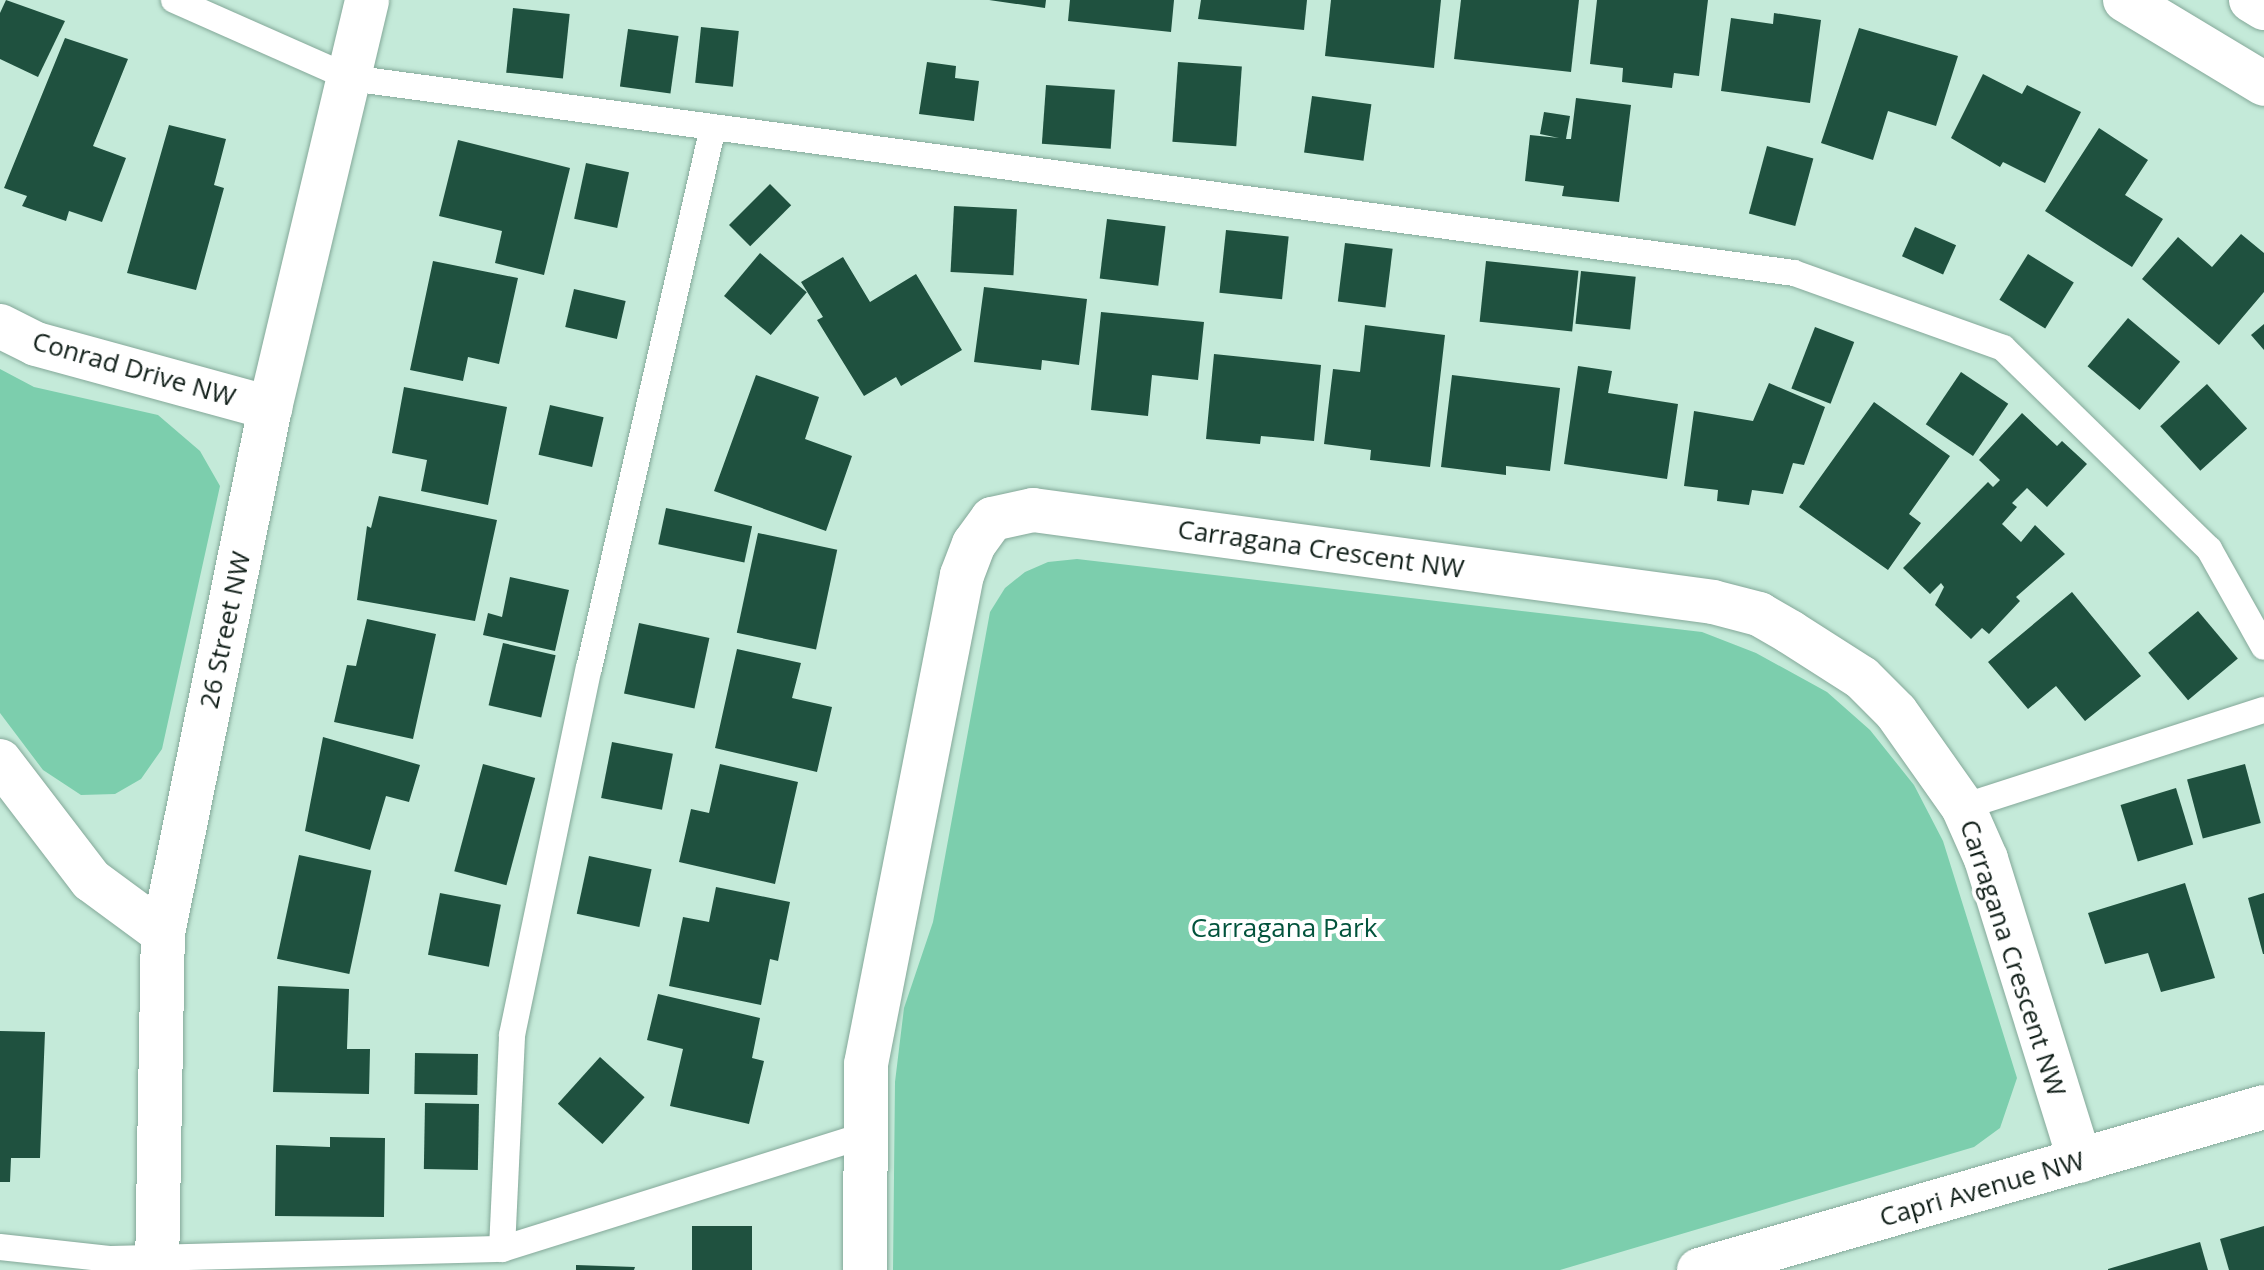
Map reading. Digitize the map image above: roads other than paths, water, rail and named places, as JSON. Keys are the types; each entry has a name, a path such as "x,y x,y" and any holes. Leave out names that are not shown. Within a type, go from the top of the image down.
{"street":[{"name":"26 Street NW","path":"158,1264 163,933 270,408 367,0"},
{"path":"2125,0 2264,84"},
{"path":"2251,0 2264,8"},
{"name":"Conrad Drive NW","path":"0,326 36,344 270,408"},
{"name":"Carragana Crescent NW","path":"865,1270 866,1064 962,575 974,544 992,519 1033,510 1713,602 1759,614 1862,678 1932,758 1963,807 1986,859 2080,1161"},
{"path":"0,761 91,880 163,933"},
{"name":"Capri Avenue NW","path":"1699,1270 2264,1107"}],"lane":[{"path":"174,0 350,78 1794,273 2003,348 2209,549 2264,647"},
{"path":"502,1249 512,1035 589,668 713,127"},
{"path":"1963,807 2264,710"},
{"path":"0,1247 158,1264 502,1249 866,1135"}],"park label":[{"name":"Carragana Park","path":"1284,928"}]}
